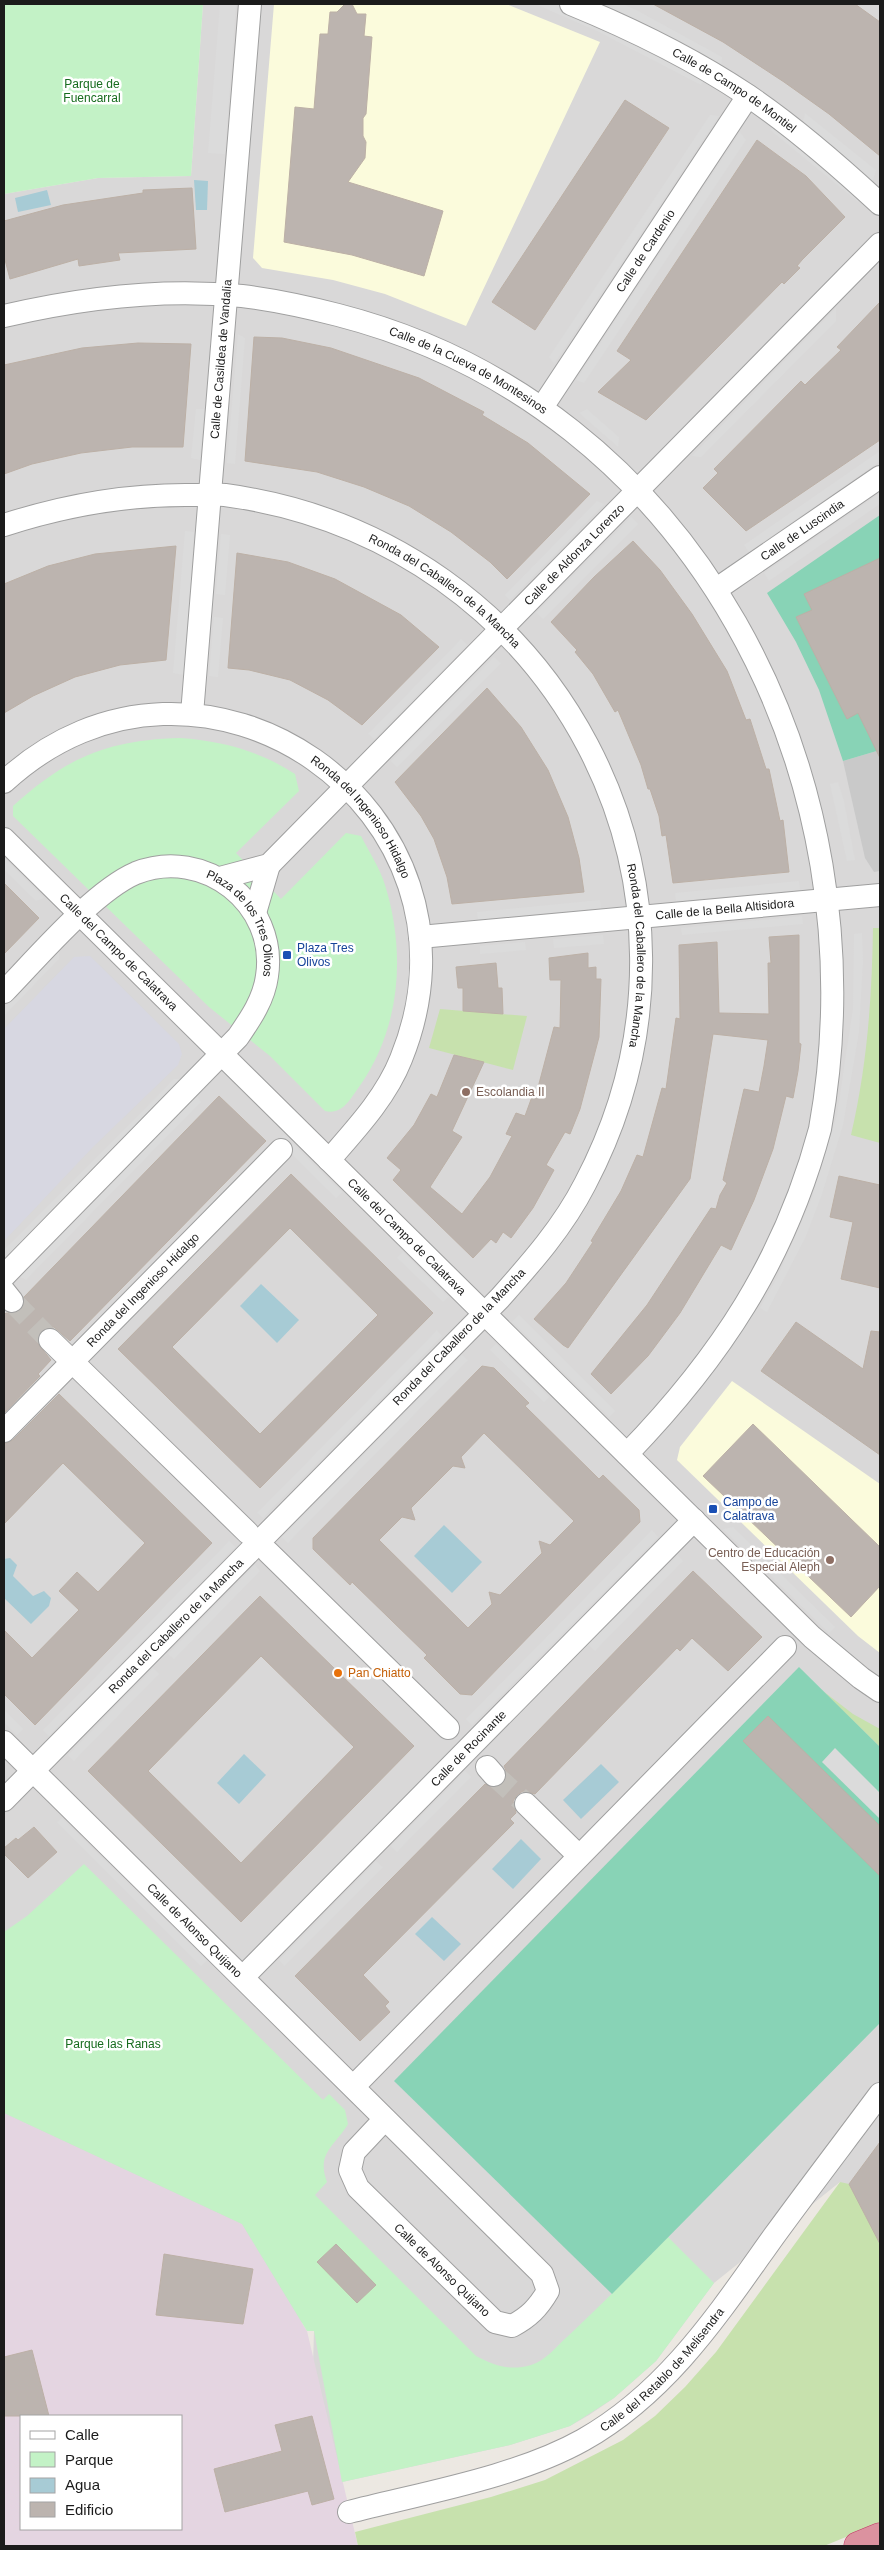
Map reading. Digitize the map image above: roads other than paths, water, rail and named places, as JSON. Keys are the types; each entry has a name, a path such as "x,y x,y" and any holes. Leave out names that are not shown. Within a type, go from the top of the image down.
{"highway":[{"path":"858,2546 880,2537"}],"street":[{"name":"Calle de Casildea de Vandalia","path":"192,714 250,4"},
{"name":"Calle de Campo de Montiel","path":"571,4 606,18 703,68 748,96 880,204"},
{"name":"Calle de Cardenio","path":"543,406 748,96"},
{"name":"Calle de Aldonza Lorenzo","path":"255,913 269,865 880,244"},
{"name":"Calle de la Cueva de Montesinos","path":"4,316 45,307 115,297 226,295 284,303 359,321 440,350 495,377 543,406 576,429 642,486 696,547 724,584 764,650 806,748 827,825 839,899 841,973 835,1055 820,1129 798,1196 764,1272 714,1354 684,1392 627,1454"},
{"name":"Calle de Luscindia","path":"724,584 880,477"},
{"name":"Ronda del Caballero de la Mancha","path":"4,526 48,511 92,501 166,494 211,494 286,508 358,532 412,559 479,606 502,628 540,672 568,709 598,764 626,845 640,918 641,987 636,1033 625,1085 608,1135 585,1185 558,1229 532,1262 485,1313 4,1800"},
{"name":"Ronda del Ingenioso Hidalgo","path":"4,782 39,754 73,735 101,725 136,717 192,714 260,730 292,745 316,760 348,785 380,824 398,856 413,898 420,938 420,972 417,1004 401,1059 382,1095 329,1160"},
{"name":"Calle del Campo de Calatrava","path":"4,839 824,1648 860,1678 880,1691"},
{"path":"220,878 269,865"},
{"name":"Plaza de los Tres Olivos","path":"4,992 80,915 118,883 137,873 158,868 180,867 202,870 220,878 245,898 255,913 266,939 268,977 259,1005 238,1037 4,1276"},
{"name":"Calle de la Bella Altisidora","path":"420,938 880,895"},
{"name":"Ronda del Ingenioso Hidalgo","path":"4,1431 281,1150"},
{"path":"50,1340 248,1533"},
{"name":"Calle de Rocinante","path":"243,1977 694,1520"},
{"path":"268,1552 448,1728"},
{"path":"354,2086 785,1647"},
{"name":"Calle de Alonso Quijano","path":"4,1742 542,2274 548,2291 540,2305 528,2317 512,2326 495,2322 358,2188 350,2170 354,2152 385,2119"},
{"path":"526,1804 579,1856"},
{"name":"Calle del Retablo de Melisendra","path":"349,2512 500,2472 550,2455 603,2428 644,2397 698,2342 880,2094"}],"water":[{"path":"194,180 208,181 207,210 196,210"},
{"path":"47,190 51,205 18,212 15,198"},
{"path":"261,1284 299,1320 277,1343 240,1306"},
{"path":"444,1525 482,1562 452,1593 414,1556"},
{"path":"10,1558 17,1565 13,1576 33,1596 44,1591 51,1598 49,1606 31,1624 4,1598 4,1559"},
{"path":"244,1754 266,1775 239,1804 217,1783"},
{"path":"601,1764 619,1782 581,1819 563,1800"},
{"path":"521,1839 541,1859 513,1889 492,1869"},
{"path":"432,1917 461,1944 444,1961 415,1934"}],"tunnel":[{"path":"12,1301 50,1340"},
{"path":"494,1775 526,1804"}],"place":[{"name":"Plaza Tres Olivos","path":"287,955"},
{"name":"Escolandia II","path":"466,1092"},
{"name":"Campo de Calatrava","path":"713,1509"},
{"name":"Centro de Educación Especial Aleph","path":"830,1560"},
{"name":"Pan Chiatto","path":"338,1673"}],"park label":[{"name":"Parque de Fuencarral","path":"92,91"},
{"name":"Parque las Ranas","path":"113,2044"}]}
